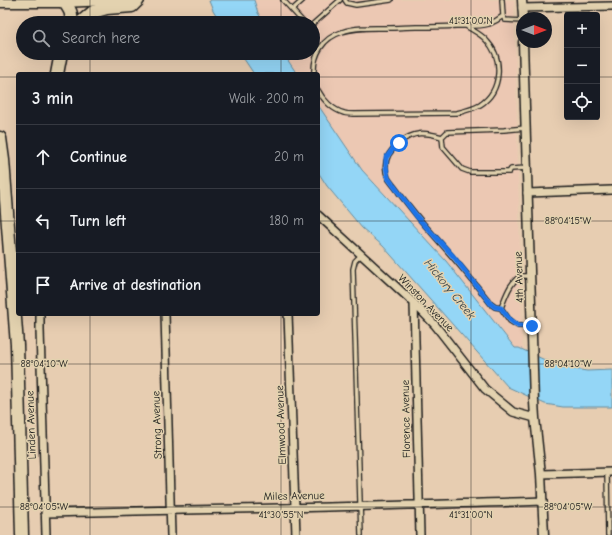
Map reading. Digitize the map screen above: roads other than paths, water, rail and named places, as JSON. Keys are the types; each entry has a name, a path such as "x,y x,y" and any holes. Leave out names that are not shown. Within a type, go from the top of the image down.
{"highway":[{"path":"88,16 93,12 107,8 132,6 139,0"},
{"path":"65,1 72,16"},
{"path":"57,72 60,60"},
{"path":"0,138 17,345 22,535"},
{"path":"17,345 20,316"}],"street":[{"path":"0,3 139,0"},
{"path":"522,4 612,6"},
{"name":"4th Avenue","path":"523,48 534,402 541,474 544,535"},
{"path":"527,193 612,190"},
{"name":"Winston Avenue","path":"320,217 414,303 435,325 485,389 513,412 535,418"},
{"name":"Florence Avenue","path":"414,303 420,535"},
{"name":"Linden Avenue","path":"40,316 46,535"},
{"name":"Strong Avenue","path":"165,316 171,535"},
{"name":"Elmwood Avenue","path":"288,316 296,535"},
{"path":"541,474 609,472"},
{"name":"Miles Avenue","path":"45,513 543,501"}],"lane":[{"path":"283,0 298,16"},
{"path":"292,10 303,0"},
{"path":"320,18 340,0"},
{"path":"345,0 347,3 356,5 391,0"},
{"path":"502,0 503,16 505,20 516,19"},
{"path":"320,49 327,40 335,35 354,29 482,25 490,24 503,16"},
{"path":"320,93 326,102 344,113 457,113 471,109 481,104 491,95 496,84 498,62 493,49 486,39 466,26"},
{"path":"314,72 313,66 315,60"},
{"path":"442,137 447,132 526,128"},
{"path":"442,137 430,133 423,133 408,137 399,143 386,158 388,178 418,218 453,256 491,304 495,307 501,308 510,320 518,326 532,326"},
{"path":"442,137 443,147 462,169 470,172 509,172 511,168 527,168"},
{"path":"361,255 356,261 353,270 361,535"},
{"path":"501,308 510,287 516,280 522,276 530,276"},
{"path":"608,535 609,472"}],"water":[{"path":"209,0 254,0 260,16 217,16"},
{"path":"245,60 288,60 296,72 253,72"},
{"name":"Hickory Creek","path":"320,108 362,170 446,261 515,348 519,348 560,367 587,371 612,370 612,407 563,407 545,404 508,387 383,246 362,228 327,186 320,175"}]}
